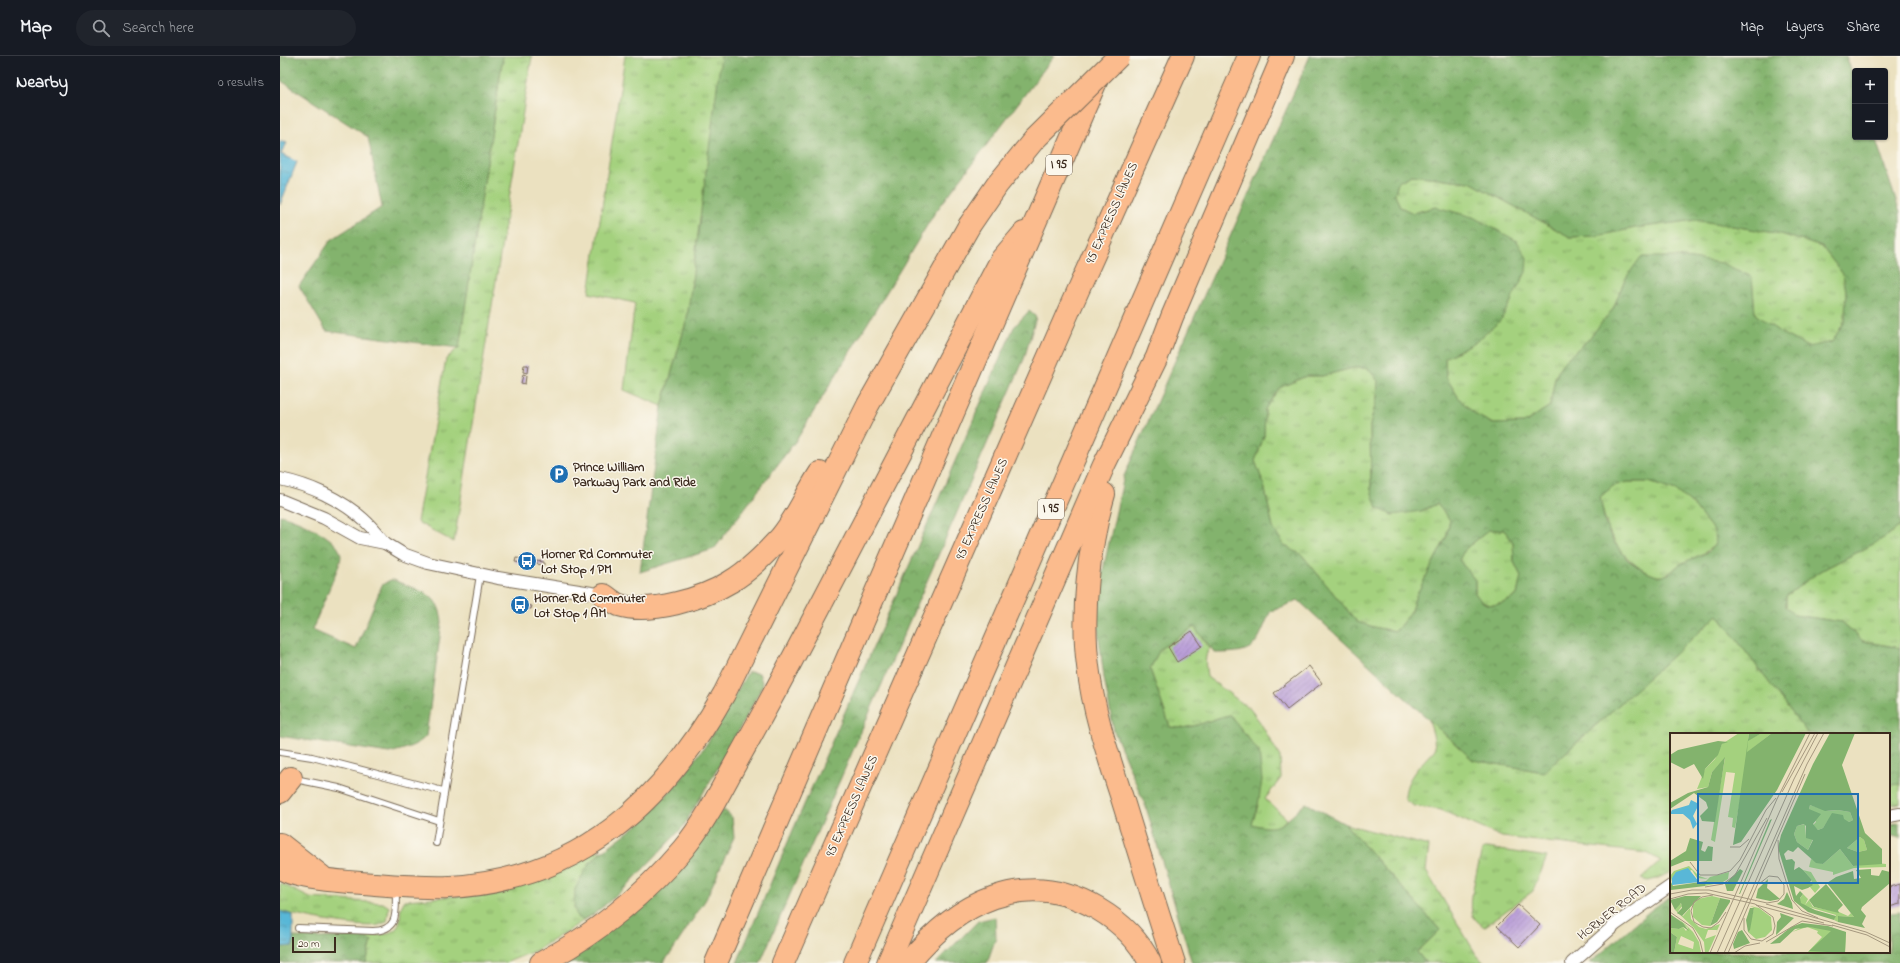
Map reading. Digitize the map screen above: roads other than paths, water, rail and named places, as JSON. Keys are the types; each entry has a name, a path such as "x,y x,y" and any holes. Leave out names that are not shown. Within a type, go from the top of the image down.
{"highway":[{"name":"I 95","path":"716,963 1039,216 1080,115 1107,56"},
{"path":"280,868 300,876 396,886 450,887 479,884 519,876 549,865 577,852 604,836 630,816 659,788 688,753 706,728 868,405 969,226 997,185 1033,140 1119,56"},
{"name":"95 EXPRESS LANES","path":"783,963 1070,308 1183,56"},
{"name":"I 95","path":"855,963 1249,56"},
{"path":"1174,963 1101,733 1087,658 1088,587 1092,543 1098,515 1108,484 1150,370 1283,56"},
{"path":"540,963 566,950 597,930 626,907 657,878 685,846 705,817 771,701 1001,260 1039,216"},
{"path":"888,963 1104,465 1150,370"},
{"path":"604,595 619,605 654,607 687,601 709,594 731,582 748,569 781,536 792,521 813,484 868,405"},
{"path":"280,844 323,878"},
{"path":"908,963 920,948 940,928 958,915 984,900 1021,890 1040,890 1064,895 1089,904 1108,915 1122,926 1137,942 1150,963"}],"street":[{"path":"280,478 316,490 344,505 364,519 384,543"},
{"path":"280,500 317,515 360,538 384,543 404,554 428,563 480,575 604,595"},
{"path":"1890,816 1900,814"},
{"name":"HORNER ROAD","path":"1576,962 1616,924 1670,887"}],"lane":[{"path":"436,843 443,791 480,575"},
{"path":"280,752 312,757 443,791"},
{"path":"284,782 339,788 439,821"},
{"path":"298,928 373,931 386,929 391,926 395,918 396,886"}],"water":[{"path":"280,141 287,143 281,154 297,162 280,205"},
{"path":"280,911 293,915 293,946 280,947"}],"place":[{"name":"Prince William Parkway Park and Ride","path":"559,474"},
{"name":"Horner Rd Commuter Lot Stop 1 PM","path":"527,561"},
{"name":"Horner Rd Commuter Lot Stop 1 AM","path":"520,605"}]}
